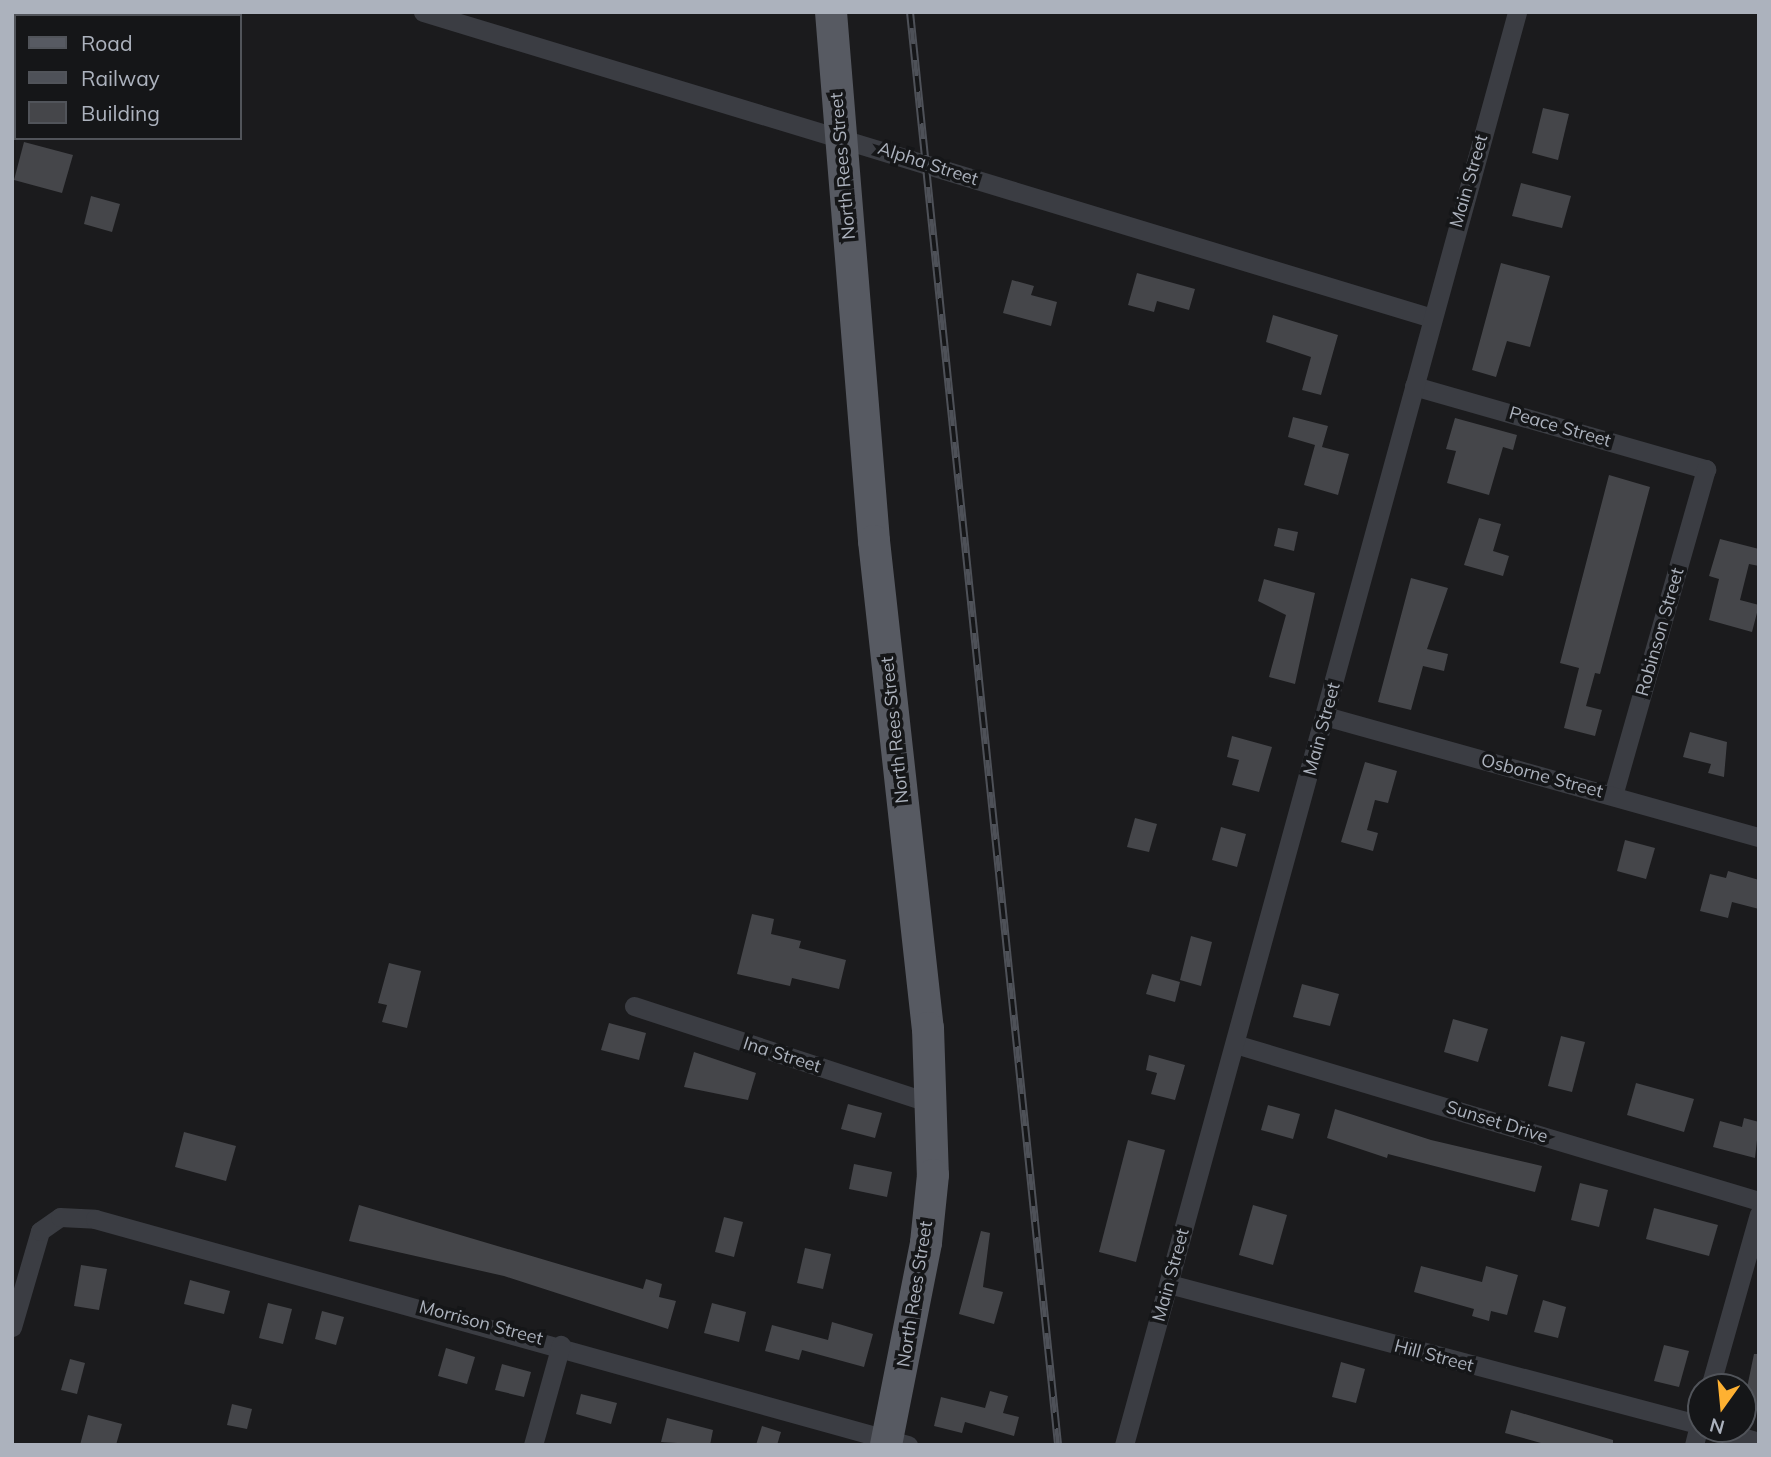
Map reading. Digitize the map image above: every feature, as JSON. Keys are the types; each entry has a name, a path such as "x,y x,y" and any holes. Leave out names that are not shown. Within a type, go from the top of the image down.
{"main road":[{"name":"North Rees Street","path":"831,12 874,541 928,1028 933,1175 926,1243 894,1443"}],"street":[{"name":"Alpha Street","path":"423,12 841,135 1432,318"},
{"name":"Main Street","path":"1124,1445 1517,12"},
{"name":"Peace Street","path":"1415,386 1706,468"},
{"name":"Robinson Street","path":"1613,795 1706,468"},
{"name":"Osborne Street","path":"1325,716 1759,837"},
{"name":"Ina Street","path":"634,1006 931,1104"},
{"name":"Sunset Drive","path":"1235,1044 1759,1201"},
{"path":"1714,1373 1759,1214"},
{"name":"Morrison Street","path":"12,1327 40,1231 52,1221 75,1217 107,1222 561,1345 894,1443"},
{"name":"Hill Street","path":"1169,1284 1687,1420"},
{"path":"533,1445 561,1345"}],"building":[{"path":"1543,108 1569,114 1558,160 1532,153"},
{"path":"24,142 73,155 62,193 14,180"},
{"path":"1521,183 1571,196 1562,228 1512,216"},
{"path":"91,196 120,204 112,232 84,224"},
{"path":"1501,263 1550,276 1530,347 1507,341 1496,377 1472,370"},
{"path":"1137,273 1195,289 1189,310 1157,301 1154,312 1128,305"},
{"path":"1012,280 1034,286 1031,295 1057,302 1051,326 1003,313"},
{"path":"1273,315 1338,335 1321,395 1302,390 1311,357 1266,342"},
{"path":"1293,417 1328,426 1322,447 1349,454 1338,495 1304,485 1315,445 1288,437"},
{"path":"1455,418 1517,435 1513,450 1503,447 1489,495 1447,483 1456,451 1446,449"},
{"path":"1609,475 1650,487 1600,674 1595,673 1586,706 1602,710 1595,736 1564,728 1579,668 1560,663"},
{"path":"1479,518 1501,524 1493,551 1509,556 1503,576 1464,565"},
{"path":"1278,528 1298,532 1294,551 1274,546"},
{"path":"1720,539 1759,549 1759,566 1749,564 1740,600 1759,605 1752,632 1709,620 1719,579 1709,576"},
{"path":"1411,578 1448,588 1427,649 1448,654 1444,671 1423,666 1411,710 1378,702"},
{"path":"1264,579 1315,593 1295,684 1269,677 1286,615 1258,601"},
{"path":"1690,732 1727,742 1724,777 1708,773 1711,764 1683,757"},
{"path":"1232,736 1272,747 1259,792 1232,785 1239,760 1227,757"},
{"path":"1365,762 1397,771 1388,803 1375,800 1367,830 1378,833 1373,851 1341,842"},
{"path":"1135,818 1157,824 1149,852 1127,847"},
{"path":"1221,827 1246,834 1237,867 1212,860"},
{"path":"1625,840 1655,848 1646,879 1617,871"},
{"path":"1728,871 1759,880 1759,909 1732,902 1728,918 1700,911 1710,874 1726,878"},
{"path":"752,914 774,919 771,934 801,941 799,948 846,960 839,989 792,978 790,986 737,974"},
{"path":"1191,936 1212,942 1201,986 1180,980"},
{"path":"389,963 421,971 407,1028 382,1022 387,1005 378,1003"},
{"path":"1152,974 1180,982 1175,1002 1146,994"},
{"path":"1302,984 1339,994 1330,1026 1293,1017"},
{"path":"1453,1019 1488,1029 1478,1062 1444,1052"},
{"path":"609,1023 646,1033 639,1060 601,1050"},
{"path":"1561,1036 1585,1042 1572,1092 1548,1086"},
{"path":"694,1052 756,1073 748,1100 684,1087"},
{"path":"1149,1055 1185,1065 1175,1100 1151,1094 1157,1073 1146,1070"},
{"path":"1636,1083 1694,1099 1684,1132 1627,1115"},
{"path":"848,1104 882,1113 875,1138 841,1129"},
{"path":"1268,1105 1300,1114 1293,1139 1261,1130"},
{"path":"1335,1109 1431,1140 1542,1166 1535,1192 1388,1154 1387,1158 1327,1138"},
{"path":"1744,1118 1759,1122 1755,1158 1713,1147 1720,1121 1742,1127"},
{"path":"184,1132 236,1146 226,1181 175,1167"},
{"path":"1128,1140 1165,1150 1136,1262 1099,1252"},
{"path":"854,1164 892,1172 887,1197 849,1189"},
{"path":"1580,1183 1608,1190 1599,1227 1571,1220"},
{"path":"359,1205 643,1289 646,1279 662,1284 659,1297 676,1301 668,1329 504,1276 349,1241"},
{"path":"1253,1205 1287,1215 1273,1265 1239,1255"},
{"path":"1654,1208 1718,1225 1709,1256 1646,1239"},
{"path":"724,1217 743,1222 734,1257 715,1252"},
{"path":"981,1231 990,1233 983,1287 1003,1292 994,1324 959,1314"},
{"path":"805,1248 831,1254 823,1289 797,1283"},
{"path":"81,1265 107,1269 99,1310 74,1306"},
{"path":"1421,1266 1482,1282 1486,1266 1518,1275 1507,1315 1491,1311 1489,1321 1472,1316 1474,1309 1414,1292"},
{"path":"190,1280 230,1291 224,1314 184,1304"},
{"path":"1543,1300 1566,1307 1558,1338 1534,1332"},
{"path":"268,1303 292,1309 283,1344 259,1338"},
{"path":"712,1303 746,1312 739,1342 704,1333"},
{"path":"322,1311 344,1317 336,1345 315,1339"},
{"path":"832,1322 873,1334 864,1367 802,1350 799,1360 765,1351 772,1325 828,1340"},
{"path":"1664,1345 1689,1351 1679,1387 1654,1381"},
{"path":"446,1348 475,1357 467,1384 438,1376"},
{"path":"1754,1354 1759,1354 1759,1411 1757,1373 1750,1373"},
{"path":"70,1359 85,1363 77,1394 61,1390"},
{"path":"1341,1362 1365,1369 1356,1403 1332,1397"},
{"path":"502,1364 531,1372 524,1397 495,1390"},
{"path":"990,1391 1008,1396 1003,1413 1019,1417 1014,1436 965,1422 962,1433 934,1426 941,1397 985,1408"},
{"path":"581,1394 617,1403 611,1424 576,1414"},
{"path":"232,1404 252,1409 247,1429 227,1425"},
{"path":"1511,1410 1613,1440 1613,1445 1548,1445 1505,1433"},
{"path":"88,1415 122,1424 116,1445 80,1445"},
{"path":"667,1418 713,1430 710,1445 661,1442"},
{"path":"762,1426 781,1432 777,1445 756,1445"}],"railway":[{"path":"910,12 1058,1445"}]}
